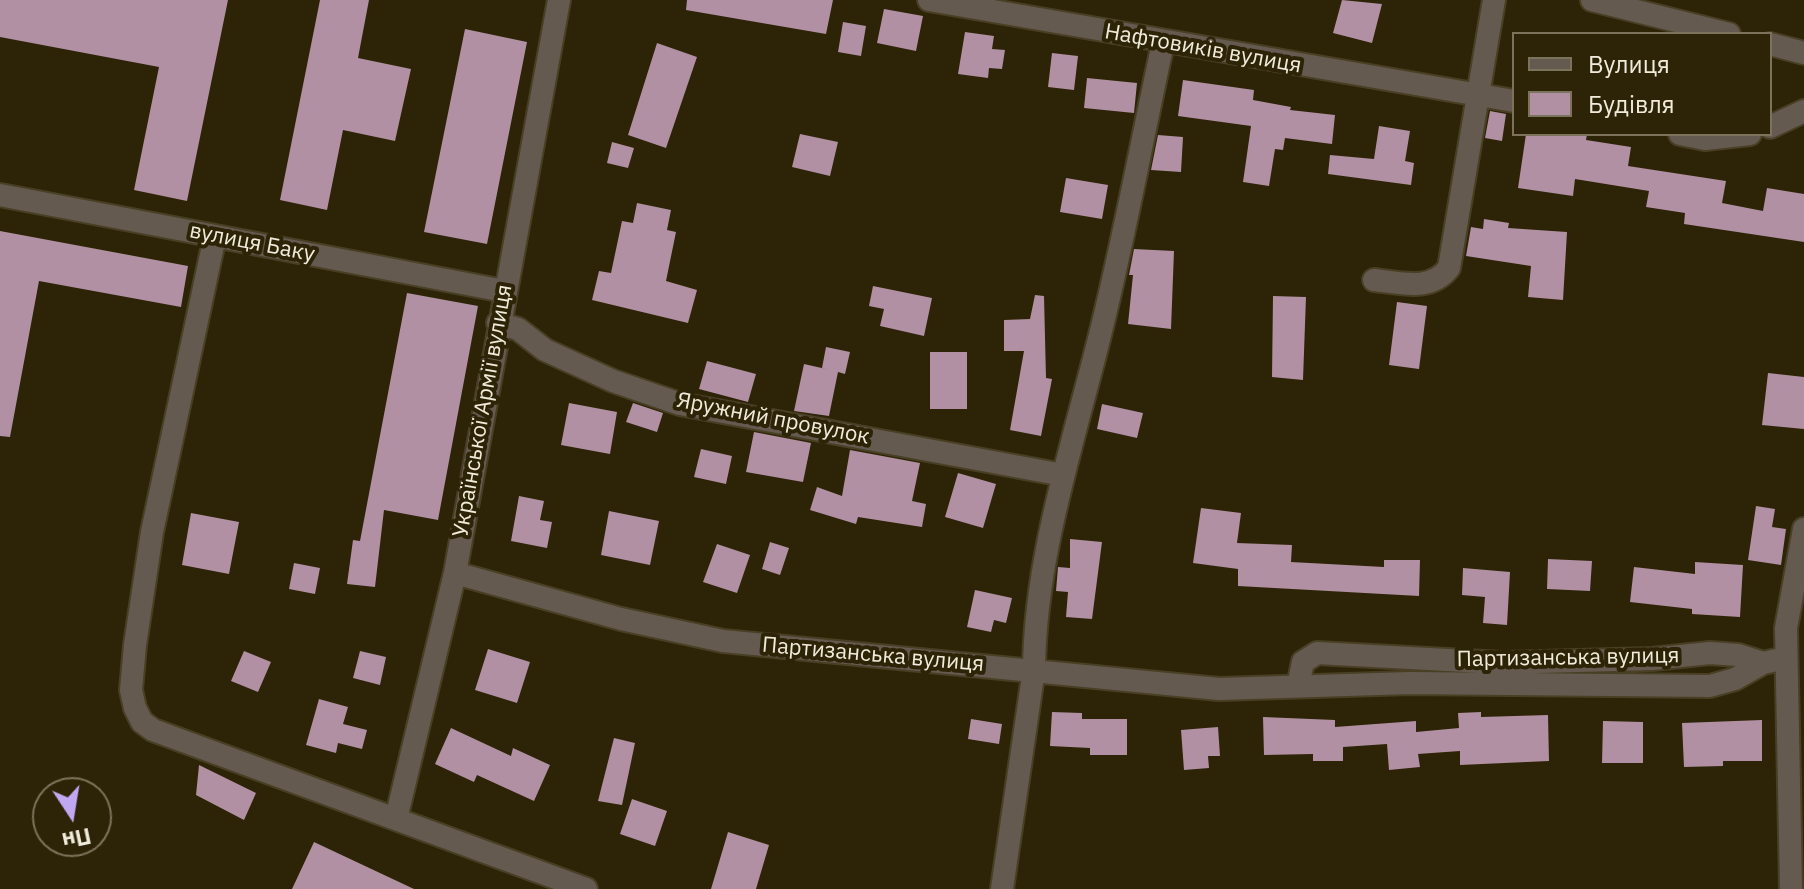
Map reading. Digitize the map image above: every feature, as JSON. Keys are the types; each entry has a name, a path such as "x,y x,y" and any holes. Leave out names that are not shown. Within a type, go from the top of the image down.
{"street":[{"name":"Української Армії вулиця","path":"396,819 455,573 559,0"},
{"name":"Нафтовиків вулиця","path":"929,0 1163,43 1512,101"},
{"path":"1374,280 1426,285 1440,281 1449,268 1494,0"},
{"path":"1592,0 1721,32"},
{"path":"1002,889 1034,669 1034,634 1063,475 1101,333 1163,43"},
{"path":"1772,45 1804,53"},
{"path":"1772,126 1804,111"},
{"path":"1690,136 1705,139 1732,136"},
{"name":"вулиця Баку","path":"0,195 504,291"},
{"path":"215,236 152,532 135,645 131,690 142,722 153,730 586,889"},
{"name":"Яружний провулок","path":"498,323 518,329 545,350 613,381 680,404 1063,475"},
{"path":"1791,889 1795,688 1786,658 1795,630 1804,529"},
{"name":"Партизанська вулиця","path":"455,573 621,619 723,641 1219,689 1425,683 1710,686 1735,679 1763,663 1786,658"},
{"name":"Партизанська вулиця","path":"1298,686 1303,662 1317,653 1503,663 1652,659 1710,653 1738,655 1763,663"}],"building":[{"path":"0,0 228,0 187,201 134,190 159,67 0,37"},
{"path":"320,0 369,0 358,58 411,69 395,141 343,130 327,210 280,200"},
{"path":"687,0 833,0 826,34 686,10"},
{"path":"1342,0 1382,4 1372,43 1333,33"},
{"path":"884,9 923,16 916,51 877,43"},
{"path":"843,22 866,26 861,56 838,52"},
{"path":"465,29 527,42 487,244 424,232"},
{"path":"965,32 994,36 992,49 1005,50 1002,69 989,68 988,78 958,74"},
{"path":"657,43 697,57 666,148 628,135"},
{"path":"1052,53 1078,56 1074,90 1048,87"},
{"path":"1087,78 1137,83 1134,113 1084,108"},
{"path":"1183,80 1254,90 1253,100 1291,107 1290,110 1335,115 1332,144 1285,138 1283,150 1275,149 1269,186 1243,182 1251,126 1178,116"},
{"path":"1490,111 1506,114 1502,141 1485,138"},
{"path":"1379,126 1410,131 1405,161 1414,163 1411,185 1328,174 1330,155 1374,159"},
{"path":"800,134 838,142 830,176 792,167"},
{"path":"1158,135 1183,137 1181,172 1151,170"},
{"path":"1526,136 1587,136 1586,140 1631,147 1628,166 1726,181 1722,203 1763,211 1767,188 1804,194 1804,242 1684,224 1685,213 1646,207 1649,191 1575,179 1573,196 1518,188"},
{"path":"612,142 634,148 628,168 607,163"},
{"path":"1066,178 1108,185 1102,219 1060,212"},
{"path":"637,203 671,210 667,230 676,232 666,281 697,290 688,323 592,300 599,271 611,273 622,221 633,223"},
{"path":"1484,219 1509,223 1508,228 1567,232 1563,300 1528,297 1531,266 1466,256 1471,227 1483,229"},
{"path":"0,231 188,266 181,307 39,281 10,437 0,436"},
{"path":"1134,249 1174,251 1171,329 1128,324 1133,275 1129,275"},
{"path":"873,286 932,298 924,336 880,326 884,309 869,306"},
{"path":"407,293 478,306 438,520 384,510 375,587 347,584 353,540 360,541"},
{"path":"1035,295 1044,296 1046,378 1052,379 1041,436 1010,430 1024,351 1004,351 1004,320 1030,319"},
{"path":"1273,296 1306,297 1303,380 1272,377"},
{"path":"1397,302 1427,306 1419,369 1389,365"},
{"path":"826,347 850,352 845,374 838,372 829,416 794,411 804,364 835,371 822,368"},
{"path":"930,352 967,352 967,409 930,409"},
{"path":"707,361 756,374 748,402 699,389"},
{"path":"1768,373 1804,377 1804,429 1762,425"},
{"path":"569,403 617,412 610,454 561,445"},
{"path":"633,403 663,413 657,432 626,422"},
{"path":"1102,404 1143,413 1137,438 1097,429"},
{"path":"754,432 811,443 803,482 746,472"},
{"path":"701,449 732,456 726,484 694,477"},
{"path":"850,450 920,463 912,501 926,504 922,527 858,517 856,524 810,510 817,487 842,496"},
{"path":"958,473 996,484 983,528 945,517"},
{"path":"519,496 544,501 540,520 552,522 547,548 511,541"},
{"path":"1756,506 1775,509 1772,527 1786,529 1781,565 1748,560"},
{"path":"1201,508 1241,513 1237,543 1292,545 1291,562 1384,567 1384,560 1420,560 1419,596 1238,586 1238,569 1193,563"},
{"path":"609,511 659,521 650,565 601,555"},
{"path":"191,513 239,522 229,574 182,565"},
{"path":"1070,539 1102,542 1092,619 1066,617 1068,592 1056,591 1058,567 1070,568"},
{"path":"770,542 789,548 780,575 762,569"},
{"path":"717,544 750,555 737,593 703,582"},
{"path":"1548,559 1592,561 1590,591 1547,589"},
{"path":"1695,562 1743,565 1740,617 1692,614 1692,609 1630,602 1634,567 1695,574"},
{"path":"294,563 320,568 315,594 289,589"},
{"path":"1463,568 1510,572 1507,625 1483,623 1485,597 1462,595"},
{"path":"975,590 1012,598 1006,623 994,620 991,632 967,627"},
{"path":"488,649 530,662 517,703 475,690"},
{"path":"244,651 271,662 258,692 231,681"},
{"path":"360,651 386,657 380,685 353,678"},
{"path":"319,699 348,707 343,724 367,730 362,749 338,743 336,753 306,745"},
{"path":"1052,712 1082,713 1082,719 1127,719 1127,755 1090,755 1090,748 1050,746"},
{"path":"1481,712 1481,717 1548,715 1549,761 1460,765 1460,751 1418,754 1420,767 1389,770 1387,744 1343,747 1343,761 1313,761 1313,754 1264,755 1263,717 1335,720 1335,727 1416,721 1416,732 1459,728 1458,713"},
{"path":"971,719 1002,724 999,744 968,739"},
{"path":"1762,720 1762,761 1723,761 1723,766 1684,767 1682,723"},
{"path":"1603,721 1643,722 1643,763 1602,763"},
{"path":"1218,727 1220,756 1208,756 1209,768 1184,770 1181,730"},
{"path":"451,728 511,756 513,748 550,765 534,801 477,775 474,782 435,764"},
{"path":"614,738 635,743 622,805 598,801"},
{"path":"199,765 256,793 244,820 196,795"},
{"path":"632,799 667,811 655,846 620,834"},
{"path":"728,832 769,845 756,889 711,889"},
{"path":"314,842 414,889 292,889"}]}
